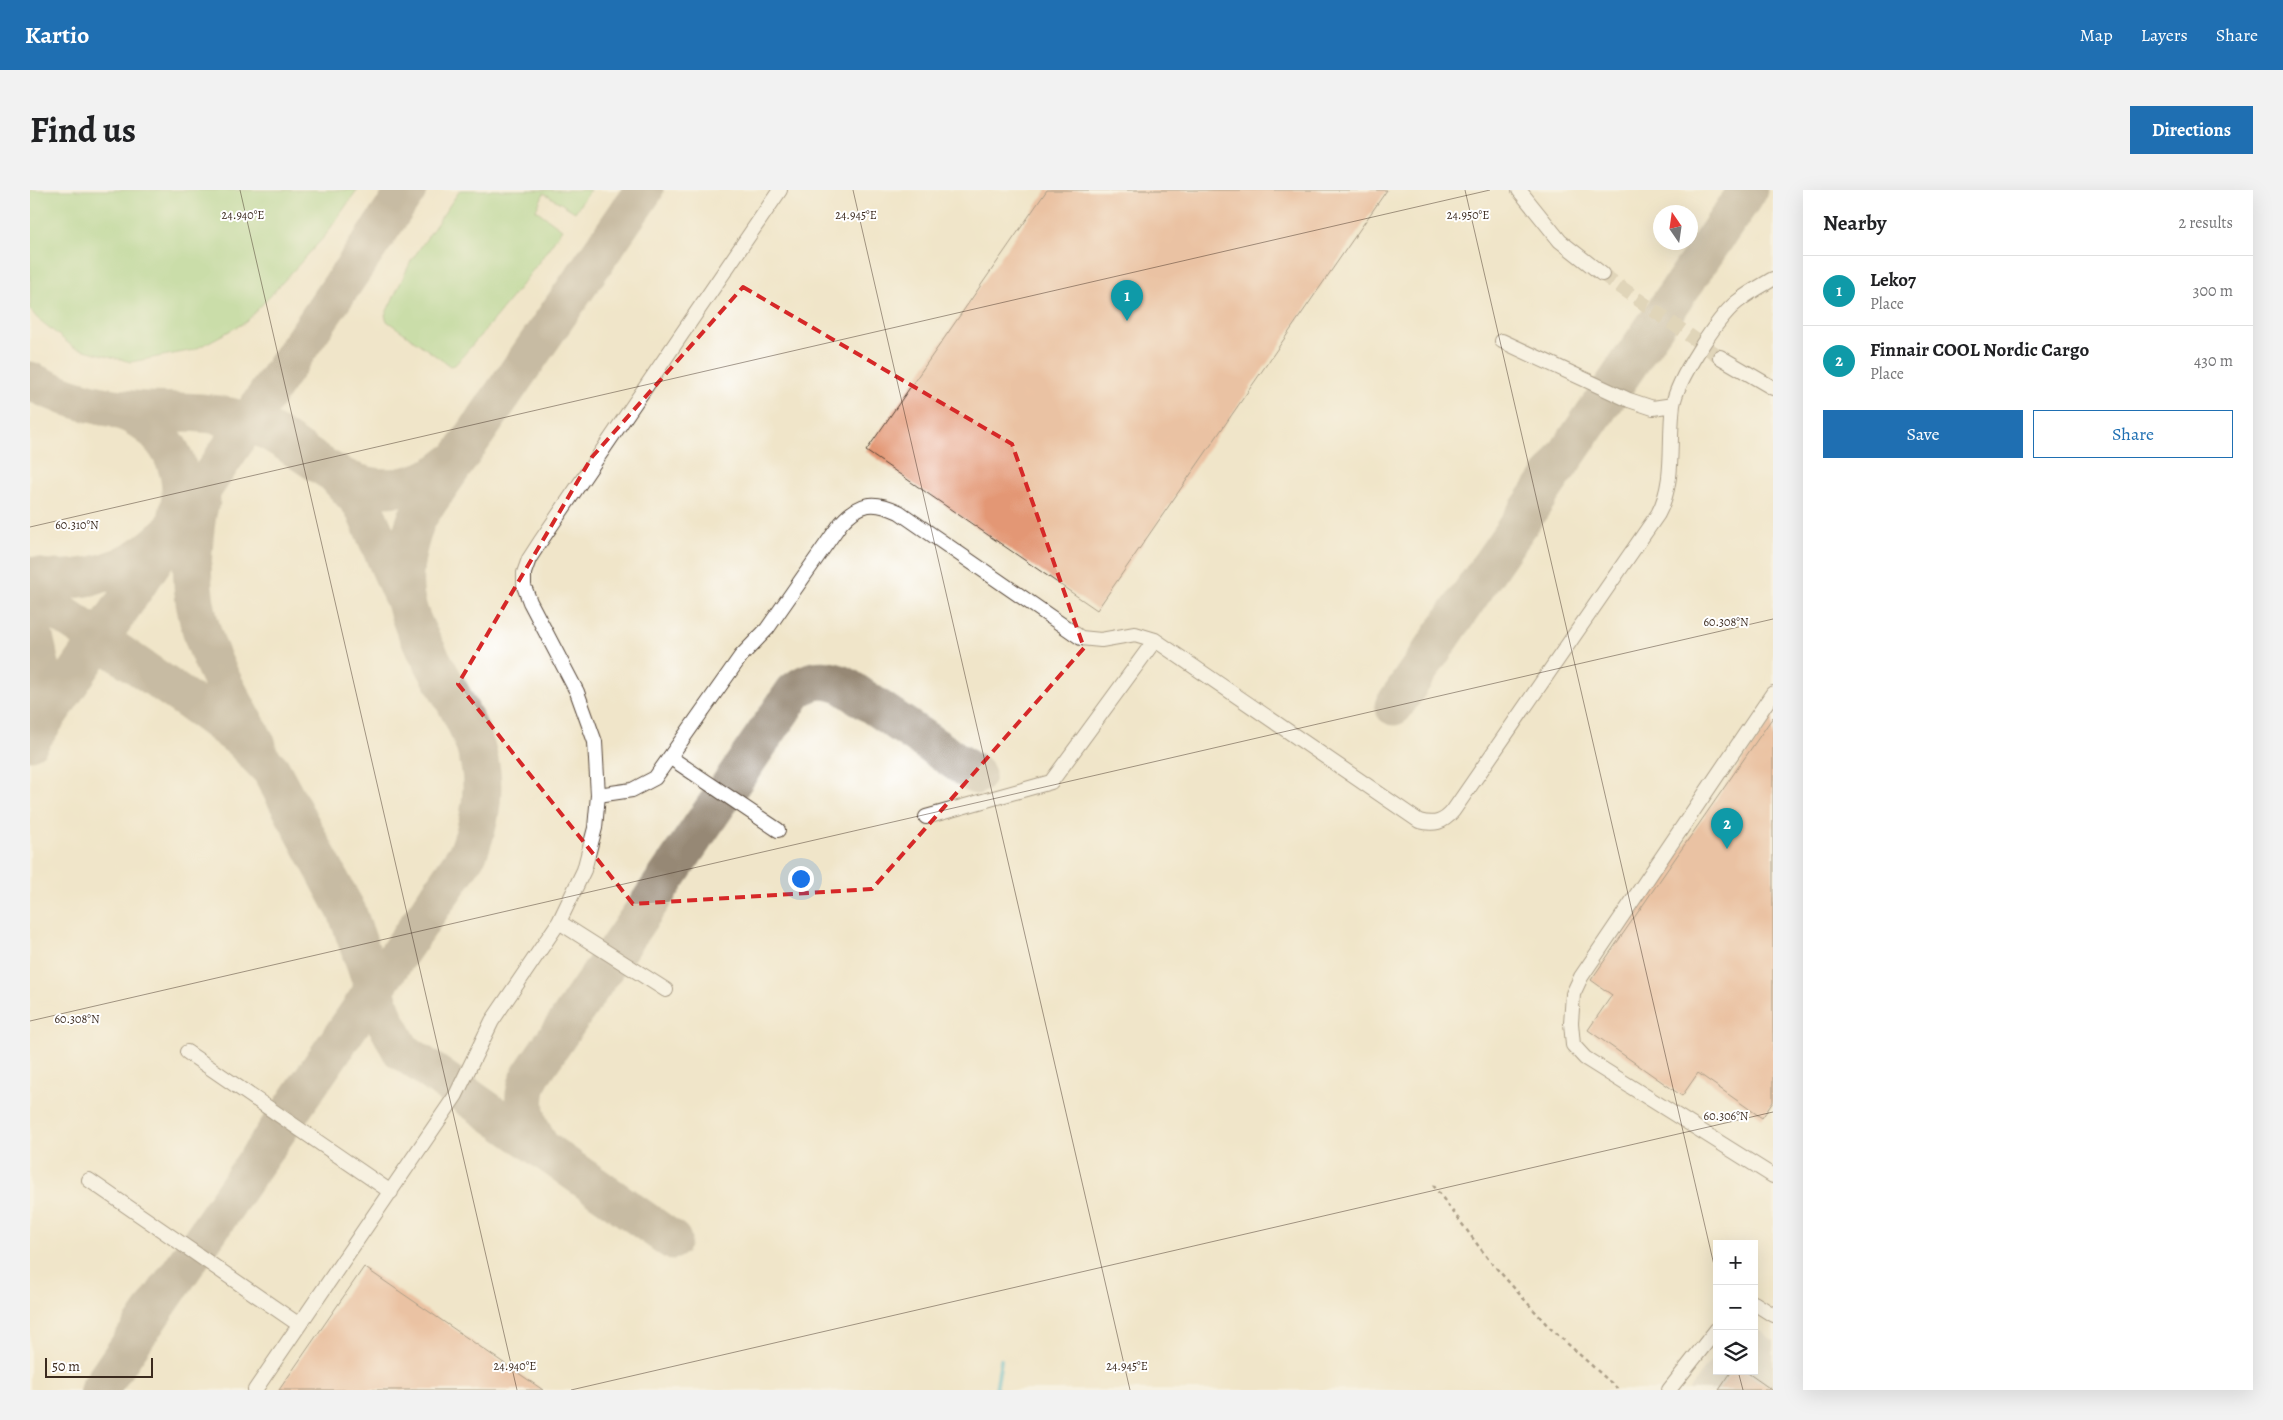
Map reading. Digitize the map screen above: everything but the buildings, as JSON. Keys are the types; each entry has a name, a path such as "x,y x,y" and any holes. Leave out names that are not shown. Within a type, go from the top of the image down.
{"lane":[{"path":"254,1390 456,1095 492,1021 559,922 584,870 591,846 598,795 595,742 588,718 577,692 530,602 524,586 524,573 529,559 540,542 780,190"},
{"path":"1519,190 1560,241 1602,274"},
{"path":"598,795 632,790 644,786 655,778 671,758 741,656 767,629 851,512 861,506 884,505 899,512 1081,638 1101,640 1135,634 1156,640 1418,821 1430,824 1440,822 1453,811 1658,514 1667,498 1673,405 1682,378 1727,312 1738,301 1773,279"},
{"path":"1502,342 1629,400 1653,408 1673,405"},
{"path":"1720,357 1773,388"},
{"path":"926,817 1051,782 1156,640"},
{"path":"1773,693 1581,977 1573,994 1571,1023 1573,1045 1585,1058 1773,1176"},
{"path":"671,758 778,830"},
{"path":"559,922 666,990"},
{"path":"187,1052 390,1192"},
{"path":"89,1180 298,1324"},
{"path":"1758,1306 1773,1315"},
{"path":"1669,1390 1715,1330"}],"path":[{"path":"1433,1186 1489,1260 1549,1327 1619,1390"}],"highlighted area":[{"path":"743,287 1012,444 1084,648 872,889 633,904 458,684 592,457"}],"shaded area":[{"path":"1758,1330 1773,1340 1773,1390 1689,1390 1713,1357 1713,1375 1758,1375"}],"green space":[{"path":"30,190 357,190 325,236 246,322 194,350 131,362 73,347 36,317 30,309"},
{"path":"460,190 590,190 575,212 544,193 536,210 562,229 524,282 455,365 450,366 387,321 385,315 411,261"}],"waterway":[{"path":"996,1390 1001,1360"}],"taxiway":[{"path":"30,741 407,190"},
{"path":"99,1390 468,853 478,823 482,796 481,772 468,727 409,614 405,597 404,579 409,543 417,518 644,190"},
{"path":"1394,706 1748,190"},
{"path":"30,381 87,403 112,408 202,413 248,422 279,437 337,475 352,482 368,486 391,488 413,484 433,476 452,463"},
{"path":"30,576 61,579 92,576 107,572 135,559 152,548 175,528 181,493 180,478 171,452 154,430 131,414 117,409"},
{"path":"334,473 362,504 401,593"},
{"path":"201,500 195,525 192,571 194,598 200,624 218,672 257,745"},
{"path":"30,592 202,710 242,740 271,770 347,912 385,1020 401,1050 672,1240"},
{"path":"30,625 37,652 40,678 38,705 31,731"},
{"path":"542,1149 536,1140 526,1113 525,1094 531,1075 794,692 800,687 818,680 831,681 845,686 976,775"}],"tunnel":[{"path":"1602,274 1720,357"}],"place":[{"name":"Leko7","path":"1127,321"},
{"name":"Finnair COOL Nordic Cargo","path":"1727,849"}]}
